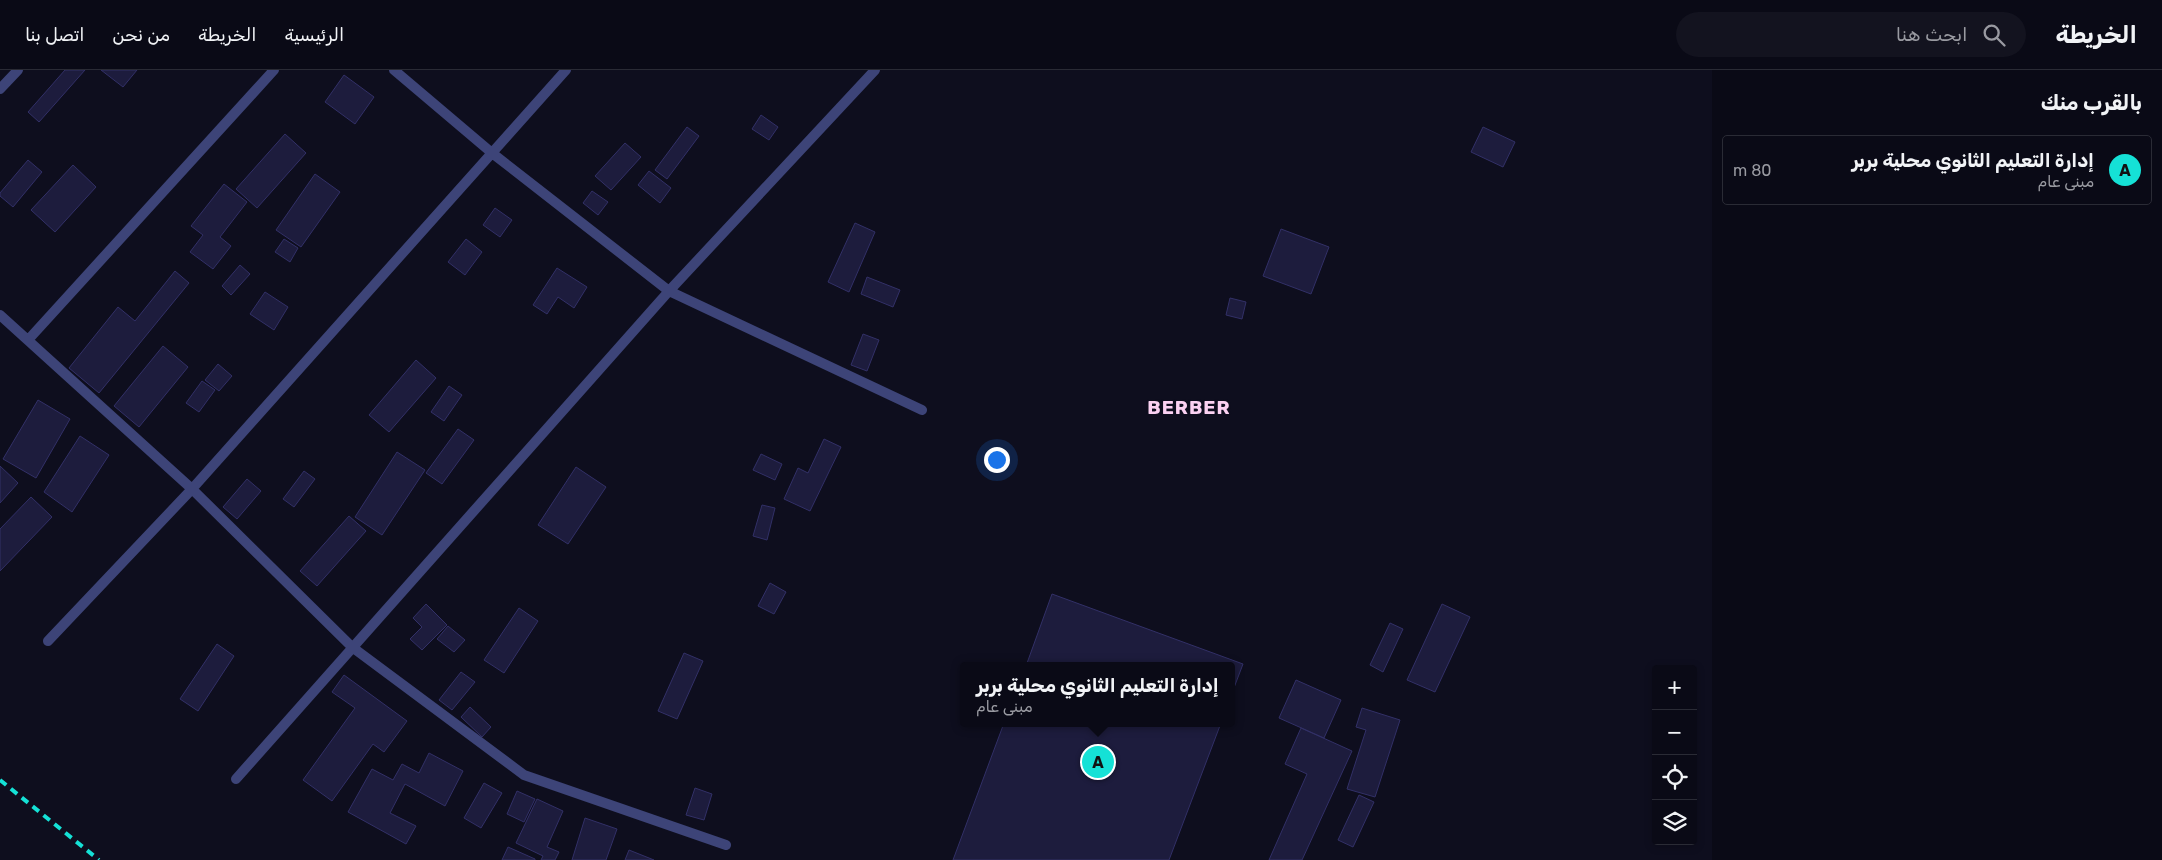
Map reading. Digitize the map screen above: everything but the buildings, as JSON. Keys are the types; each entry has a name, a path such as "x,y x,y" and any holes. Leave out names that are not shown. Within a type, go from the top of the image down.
{"street":[{"path":"0,88 18,70"},
{"path":"28,340 274,70"},
{"path":"394,70 492,153 669,292 922,410"},
{"path":"48,641 192,489 566,70"},
{"path":"236,779 669,292 875,70"},
{"path":"0,315 192,489 352,647 524,775 726,845"}],"railway":[{"path":"0,780 99,860"}],"place":[{"name":"إدارة التعليم الثانوي محلية بربر","path":"1098,762"}],"district":[{"name":"BERBER","path":"1189,407"}]}
